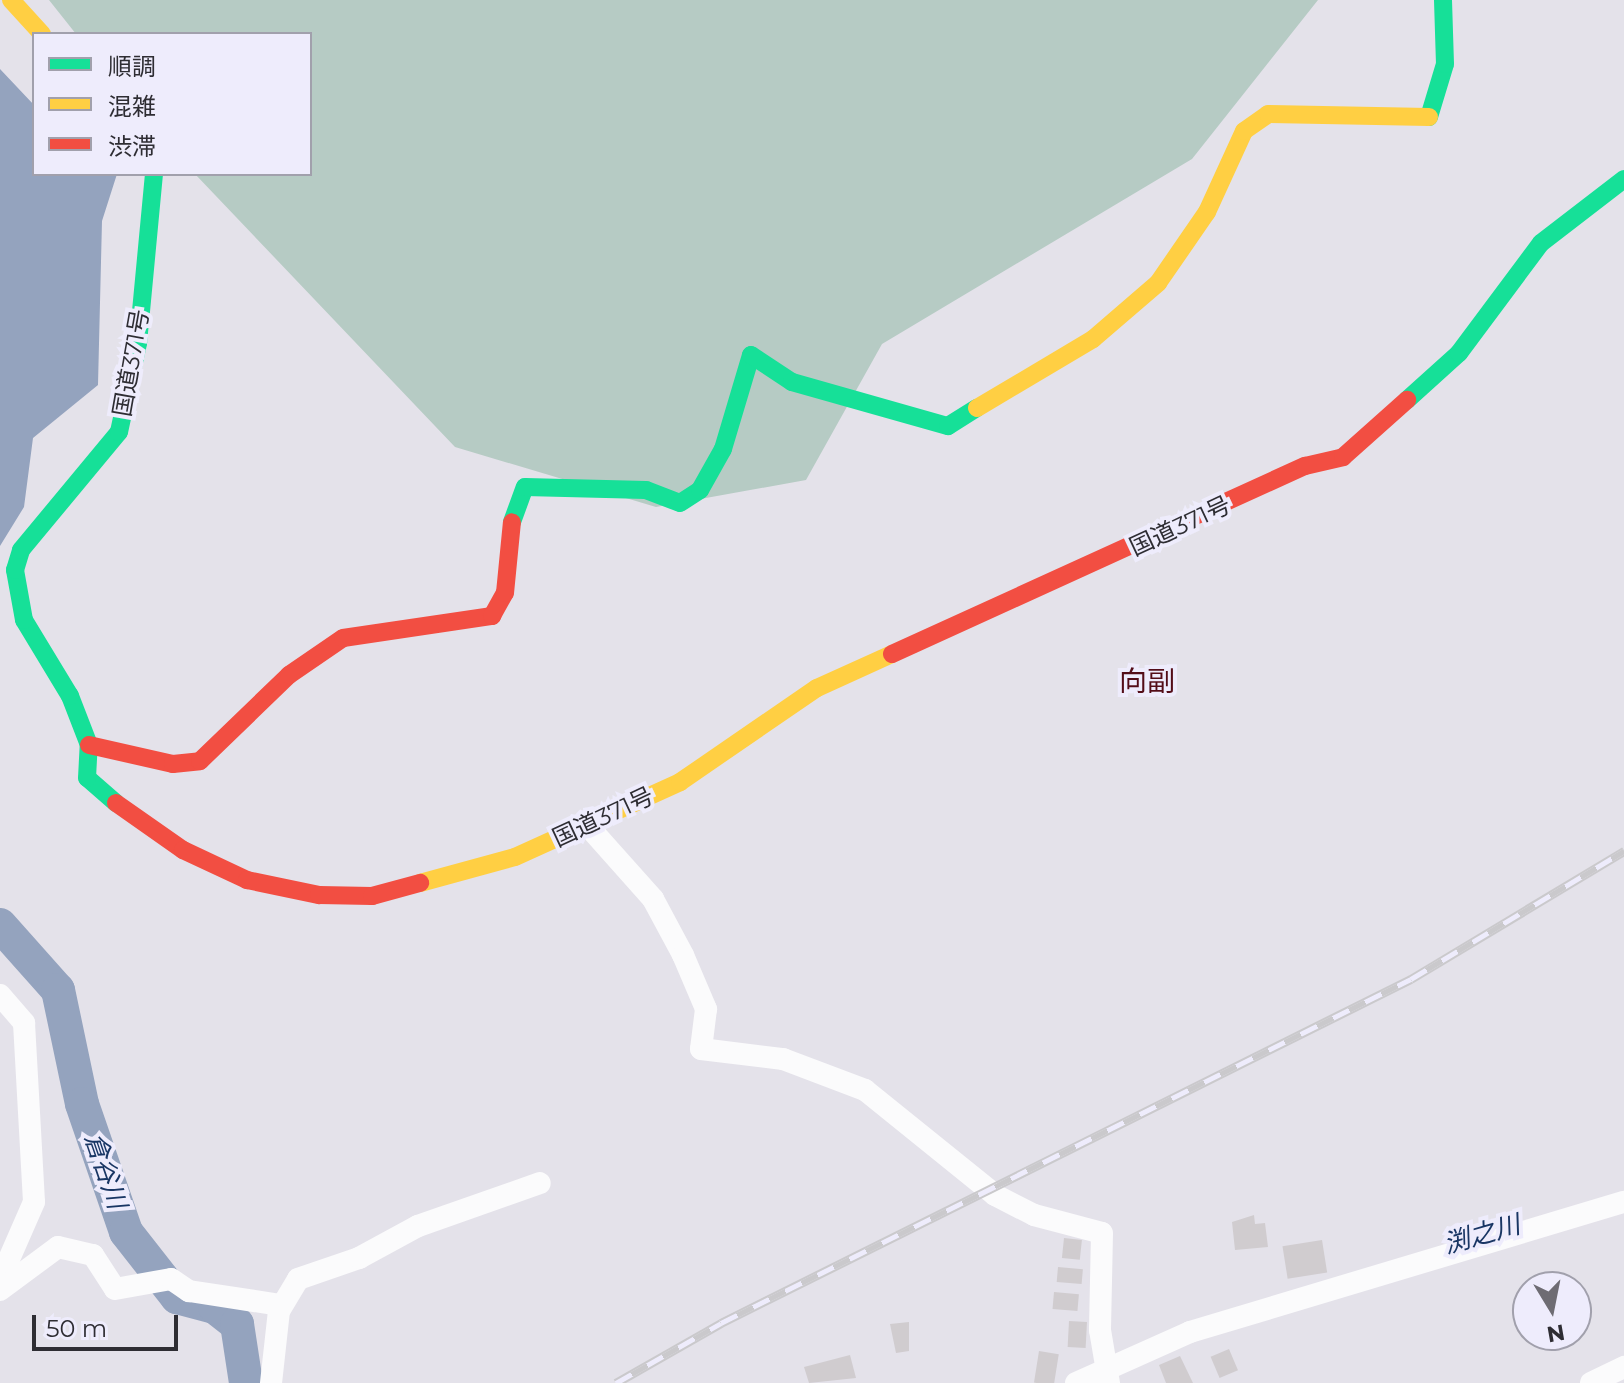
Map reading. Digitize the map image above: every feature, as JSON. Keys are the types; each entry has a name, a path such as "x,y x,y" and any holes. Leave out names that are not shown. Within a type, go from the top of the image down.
{"main road":[{"path":"11,0 40,32"},
{"path":"89,745 173,764 200,761 289,675 343,638 492,616 505,593 513,511 525,487 646,490 680,503 700,490 723,449 751,355 792,382 948,426 1093,339 1158,283 1207,212 1244,131 1268,114 1427,122 1445,64 1443,0"},
{"name":"国道371号","path":"154,176 138,343 119,432 21,550 15,570 24,620 70,696 89,745 87,778 183,850 247,880 305,893 372,896 438,880 588,826 680,782 817,688 1305,466 1343,457 1459,353 1541,243 1624,179"}],"street":[{"path":"0,610 24,620"},
{"path":"588,826 653,899 683,955 706,1009 701,1049 783,1059 865,1090 995,1195 1034,1215 1102,1233 1106,1376"},
{"path":"0,995 24,1023 34,1202 6,1266 6,1284"},
{"path":"271,1383 281,1305 298,1279 359,1258 418,1226 540,1183"},
{"path":"1076,1383 1106,1376 1190,1332 1624,1202"},
{"path":"6,1284 58,1247 93,1255 115,1289 171,1279 189,1291 281,1305"},
{"path":"1591,1383 1624,1367"}],"green space":[{"path":"49,0 1318,0 1192,159 882,344 806,480 656,507 455,447 197,176 312,176 312,32 74,32"}],"water":[{"path":"0,69 32,103 32,176 116,176 102,221 98,385 33,438 24,507 0,546"}],"building":[{"path":"1254,1215 1255,1224 1265,1223 1268,1247 1235,1250 1232,1222"},
{"path":"1064,1238 1082,1240 1080,1260 1062,1258"},
{"path":"1322,1240 1327,1273 1288,1279 1282,1246"},
{"path":"1058,1267 1083,1269 1082,1284 1057,1282"},
{"path":"1054,1292 1079,1294 1077,1311 1053,1309"},
{"path":"1069,1321 1087,1322 1086,1348 1068,1347"},
{"path":"909,1322 909,1351 896,1353 890,1324"},
{"path":"1229,1349 1238,1370 1220,1378 1211,1357"},
{"path":"1039,1351 1059,1354 1054,1383 1034,1383"},
{"path":"850,1355 856,1378 809,1383 804,1367"},
{"path":"1180,1356 1193,1383 1166,1383 1159,1365"}],"waterway":[{"name":"倉谷川","path":"0,925 58,990 82,1104 126,1232 177,1297 215,1307 237,1324 246,1383"}],"railway":[{"path":"616,1383 721,1323 1411,979 1624,851"}],"traffic: fast":[{"path":"1429,117 1445,64 1443,0"},
{"path":"116,803 87,778 89,745 70,696 24,620 15,570 21,550 119,432 138,343 154,176"},
{"path":"1407,400 1459,353 1541,243 1624,179"},
{"path":"512,522 525,487 646,490 680,503 700,490 723,449 751,355 792,382 948,426 977,408"}],"traffic: slow":[{"path":"11,0 40,32"},
{"path":"977,408 1093,339 1158,283 1207,212 1244,131 1268,114 1429,117"},
{"path":"420,883 515,857 680,782 817,688 892,654"}],"traffic: jam":[{"path":"892,654 1305,466 1343,457 1407,400"},
{"path":"89,745 173,764 200,761 289,675 343,638 492,616 505,593 512,522"},
{"path":"116,803 183,850 247,880 319,895 372,896 420,883"}],"district":[{"name":"向副","path":"1147,681"}],"water label":[{"name":"渕之川","path":"1482,1235"}]}
